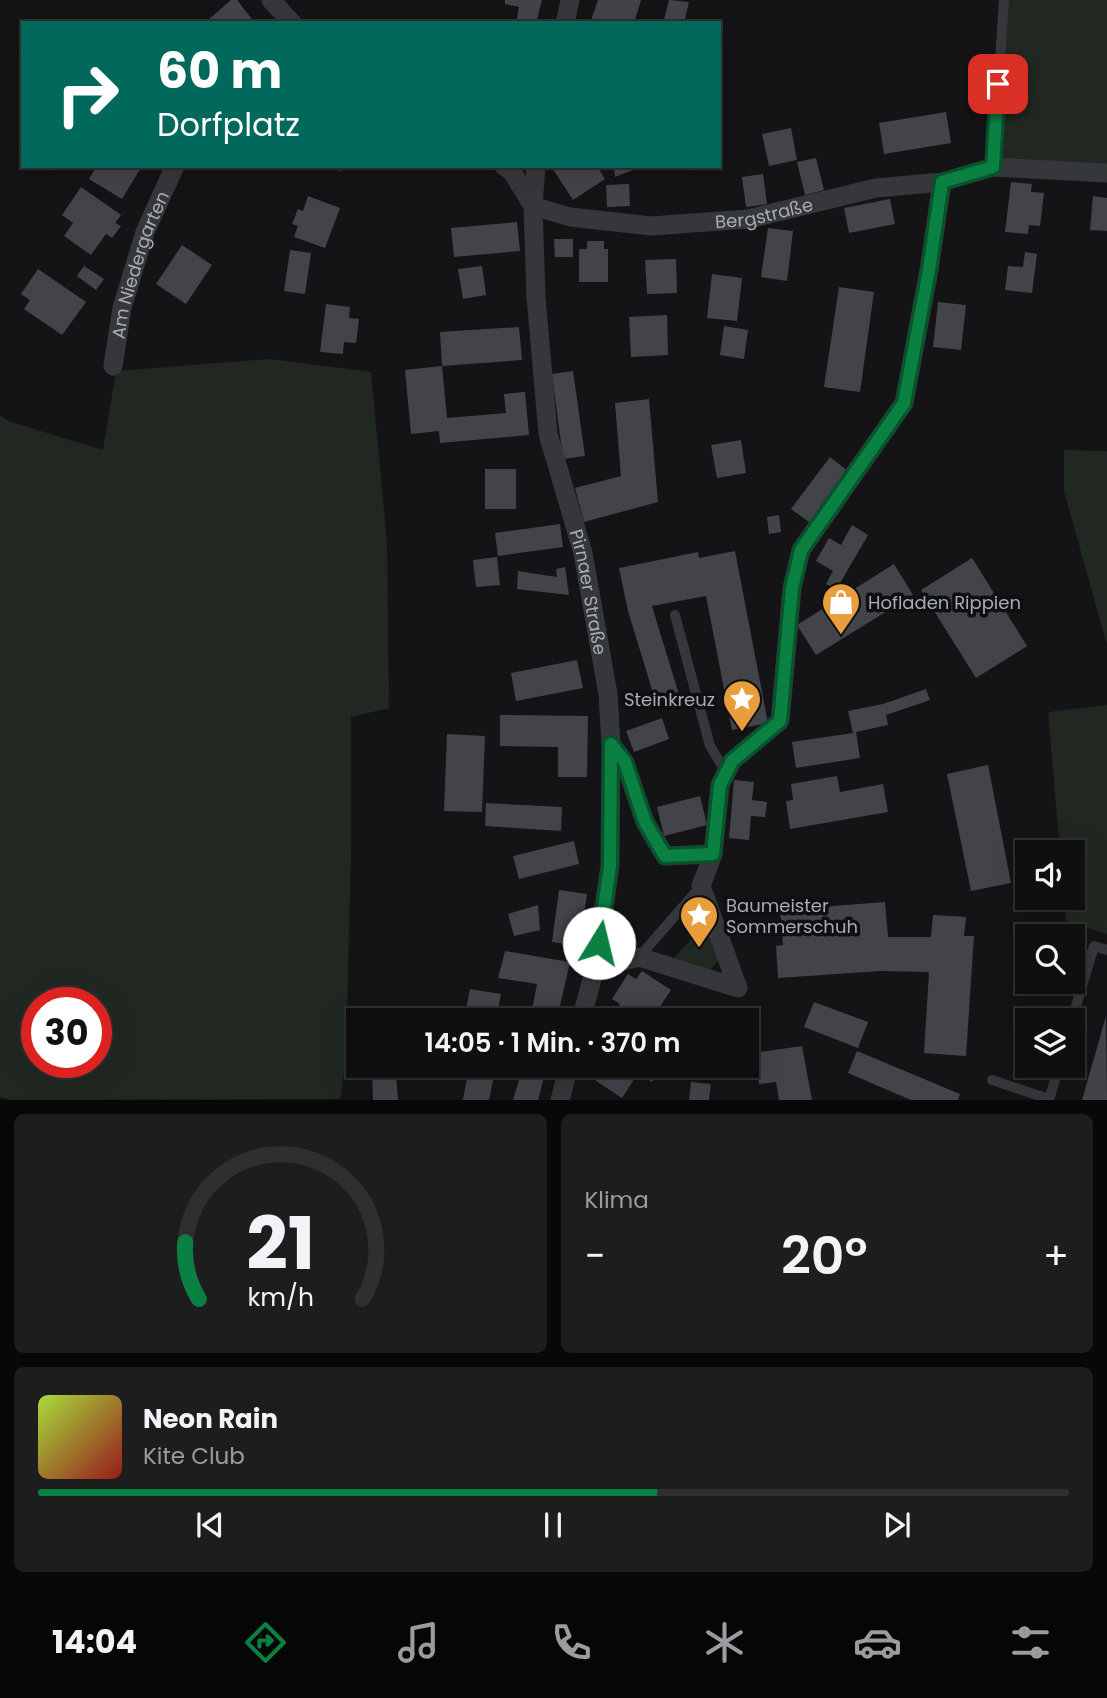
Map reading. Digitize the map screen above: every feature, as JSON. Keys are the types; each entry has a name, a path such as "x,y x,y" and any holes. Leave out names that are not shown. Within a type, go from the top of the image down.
{"street":[{"path":"271,0 290,21"},
{"path":"565,21 570,0"},
{"name":"Bergstraße","path":"533,206 570,217 650,226 748,219 876,188 942,182 993,167 1107,173"},
{"name":"Am Niedergarten","path":"113,366 122,308 145,232 174,168"},
{"path":"507,168 512,172 533,206"},
{"name":"Pirnaer Straße","path":"536,168 533,206 536,297 548,434 583,553 608,694 611,744 610,866 595,968 584,1008"},
{"path":"595,968 639,957 738,988 701,886 713,854 720,785 732,761 780,721 792,588 801,550 904,403 942,182"},
{"path":"611,744 625,762 645,822 665,856 713,854"},
{"path":"560,1100 566,1078"}],"lane":[{"path":"993,167 1004,0"},
{"path":"676,615 709,746 727,772"},
{"path":"639,957 701,886"},
{"path":"1076,1008 1094,946 1107,950"},
{"path":"992,1080 1049,1099 1055,1078"}],"shaded area":[{"path":"1004,0 1107,0 1107,173 993,167"},
{"path":"270,359 371,372 387,542 389,708 351,717 346,1059 340,1099 11,1100 0,1097 0,415 8,421 103,450 116,371"},
{"path":"1064,450 1107,451 1107,645 1064,491"},
{"path":"1107,705 1107,934 1085,927 1085,924 1066,921 1065,910 1085,910 1085,840 1059,840 1048,712"},
{"path":"706,924 720,959 710,970 674,958"}],"building":[{"path":"231,0 237,0 253,21 207,21"},
{"path":"505,0 542,0 537,21 516,21 519,7 505,4"},
{"path":"598,0 641,0 635,21 591,21"},
{"path":"669,0 689,2 684,21 664,21"},
{"path":"946,112 951,143 884,154 879,123"},
{"path":"791,128 797,160 769,166 762,134"},
{"path":"816,158 824,190 805,195 797,162"},
{"path":"141,168 122,199 89,179 95,169"},
{"path":"552,168 598,168 605,179 573,200"},
{"path":"614,168 635,168 635,169 615,177"},
{"path":"763,174 767,204 746,207 742,177"},
{"path":"1011,182 1032,184 1031,192 1044,193 1040,226 1029,225 1028,234 1005,232"},
{"path":"629,184 630,206 607,207 606,185"},
{"path":"81,187 121,215 115,223 121,226 112,238 106,234 91,255 64,236 73,223 62,215"},
{"path":"308,196 340,208 325,248 294,237 298,226 292,224 298,209 303,211"},
{"path":"1093,196 1107,198 1107,231 1090,230"},
{"path":"890,199 895,224 849,233 844,208"},
{"path":"517,222 520,251 454,257 451,228"},
{"path":"768,228 793,231 787,281 761,277"},
{"path":"554,239 573,239 573,257 555,257"},
{"path":"587,241 604,241 604,249 608,249 608,282 579,282 579,249 587,249"},
{"path":"182,245 212,265 186,304 156,284"},
{"path":"290,250 311,253 305,294 284,291"},
{"path":"1025,252 1037,254 1032,293 1005,290 1008,266 1023,267"},
{"path":"676,259 677,293 647,294 645,260"},
{"path":"84,266 104,279 96,290 77,276"},
{"path":"482,266 486,295 463,299 458,269"},
{"path":"38,269 86,302 62,335 24,309 30,300 21,294"},
{"path":"712,274 742,278 737,321 707,318"},
{"path":"839,287 874,292 860,392 824,387"},
{"path":"938,302 966,305 961,350 933,347"},
{"path":"326,304 350,307 349,318 359,319 356,343 344,342 343,354 320,352"},
{"path":"667,315 668,355 631,357 629,317"},
{"path":"724,326 748,330 744,359 720,355"},
{"path":"519,327 522,360 442,366 440,332"},
{"path":"442,366 447,418 506,413 504,394 525,392 529,435 440,443 439,431 411,434 405,370"},
{"path":"573,371 585,456 563,459 552,374"},
{"path":"649,399 658,502 584,522 575,488 621,476 615,403"},
{"path":"741,440 746,473 717,478 711,445"},
{"path":"830,457 848,471 809,522 791,509"},
{"path":"485,469 516,469 516,509 485,509"},
{"path":"779,515 781,532 769,534 767,517"},
{"path":"560,524 563,547 498,556 495,533"},
{"path":"852,525 868,535 836,590 826,584 833,571 816,561 829,538 841,545"},
{"path":"735,551 768,723 732,730 706,596 652,606 680,698 657,706 628,611 619,568 698,552 699,558"},
{"path":"497,557 500,585 476,587 473,560"},
{"path":"972,558 1027,646 976,678 921,590"},
{"path":"894,564 913,595 816,655 797,625"},
{"path":"565,567 569,595 517,589 518,571 557,577 556,569"},
{"path":"577,660 583,688 516,701 511,673"},
{"path":"926,689 930,700 886,715 888,725 856,732 860,758 796,768 792,742 853,733 848,711 883,704"},
{"path":"500,715 588,716 587,777 558,777 558,747 500,746"},
{"path":"662,718 669,739 634,752 626,731"},
{"path":"447,734 485,736 482,812 444,811"},
{"path":"988,765 1011,883 971,891 947,774"},
{"path":"837,776 840,792 883,784 888,812 790,829 786,801 793,800 791,784"},
{"path":"734,780 754,782 752,800 767,802 765,817 751,816 749,840 729,838"},
{"path":"700,796 707,825 664,836 657,807"},
{"path":"486,803 562,807 561,831 485,826"},
{"path":"574,841 579,864 519,879 513,856"},
{"path":"559,890 587,894 580,946 552,942"},
{"path":"885,902 888,937 931,937 933,915 966,917 964,936 974,936 966,1056 924,1053 929,972 881,971 778,978 776,946 783,945 780,910"},
{"path":"538,905 540,930 514,936 508,914"},
{"path":"505,951 570,962 560,1008 532,1008 537,984 498,978"},
{"path":"642,971 671,990 659,1008 618,1008 620,1004 612,999 628,974 636,979"},
{"path":"470,989 501,994 498,1008 466,1008"},
{"path":"814,1002 868,1022 858,1048 804,1027"},
{"path":"1106,1016 1107,1100 1082,1100"},
{"path":"802,1046 812,1100 779,1100 776,1082 759,1084 759,1052"},
{"path":"857,1051 960,1094 958,1100 911,1100 848,1073"},
{"path":"372,1078 396,1078 398,1100 373,1100"},
{"path":"467,1078 494,1078 489,1100 463,1100"},
{"path":"519,1078 544,1078 538,1100 513,1100"},
{"path":"598,1078 635,1078 622,1098 596,1081"},
{"path":"691,1082 711,1084 709,1100 689,1100"}],"place":[{"name":"Hofladen Rippien","path":"841,636"},
{"name":"Steinkreuz","path":"742,733"},
{"name":"Baumeister Sommerschuh","path":"699,949"}],"route":[{"path":"599,943 610,866 611,744 625,762 645,822 665,856 713,854 720,785 732,761 780,721 792,588 801,550 904,403 911,377 942,182 993,167 998,84"}]}
